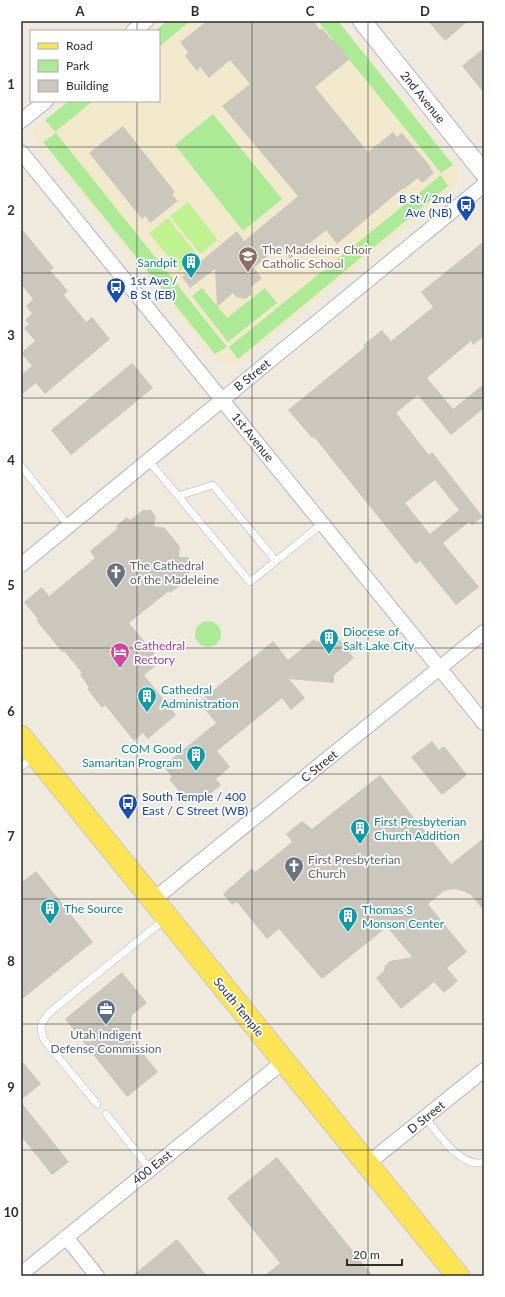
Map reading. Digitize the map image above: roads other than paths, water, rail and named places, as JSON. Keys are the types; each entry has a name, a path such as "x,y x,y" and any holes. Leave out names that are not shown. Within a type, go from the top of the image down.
{"main road":[{"name":"South Temple","path":"21,737 28,761 153,900 458,1276"}],"street":[{"path":"134,30 146,21"},
{"name":"2nd Avenue","path":"362,21 484,173"},
{"path":"21,121 45,102"},
{"name":"1st Avenue","path":"21,152 484,723"},
{"name":"B Street","path":"21,565 484,185"},
{"name":"C Street","path":"153,900 484,632"},
{"name":"400 East","path":"21,1274 284,1061"},
{"name":"D Street","path":"367,1164 484,1070"},
{"path":"66,1237 97,1276"}],"lane":[{"path":"148,460 250,582 323,524"},
{"path":"21,466 70,526"},
{"path":"178,496 213,485 276,561"},
{"path":"97,1104 44,1040 40,1030 42,1022 50,1012 167,917"},
{"path":"106,1114 150,1169"},
{"path":"425,1117 460,1157 470,1162 481,1164 484,1162"}],"place":[{"name":"B St / 2nd Ave (NB)","path":"466,222"},
{"name":"The Madeleine Choir Catholic School","path":"248,273"},
{"name":"Sandpit","path":"191,279"},
{"name":"1st Ave / B St (EB)","path":"116,304"},
{"name":"The Cathedral of the Madeleine","path":"116,589"},
{"name":"Diocese of Salt Lake City","path":"329,655"},
{"name":"Cathedral Rectory","path":"120,669"},
{"name":"Cathedral Administration","path":"147,713"},
{"name":"COM Good Samaritan Program","path":"196,772"},
{"name":"South Temple / 400 East / C Street (WB)","path":"128,820"},
{"name":"First Presbyterian Church Addition","path":"360,845"},
{"name":"First Presbyterian Church","path":"294,883"},
{"name":"The Source","path":"50,925"},
{"name":"Thomas S Monson Center","path":"348,933"},
{"name":"Utah Indigent Defense Commission","path":"106,1026"}]}
